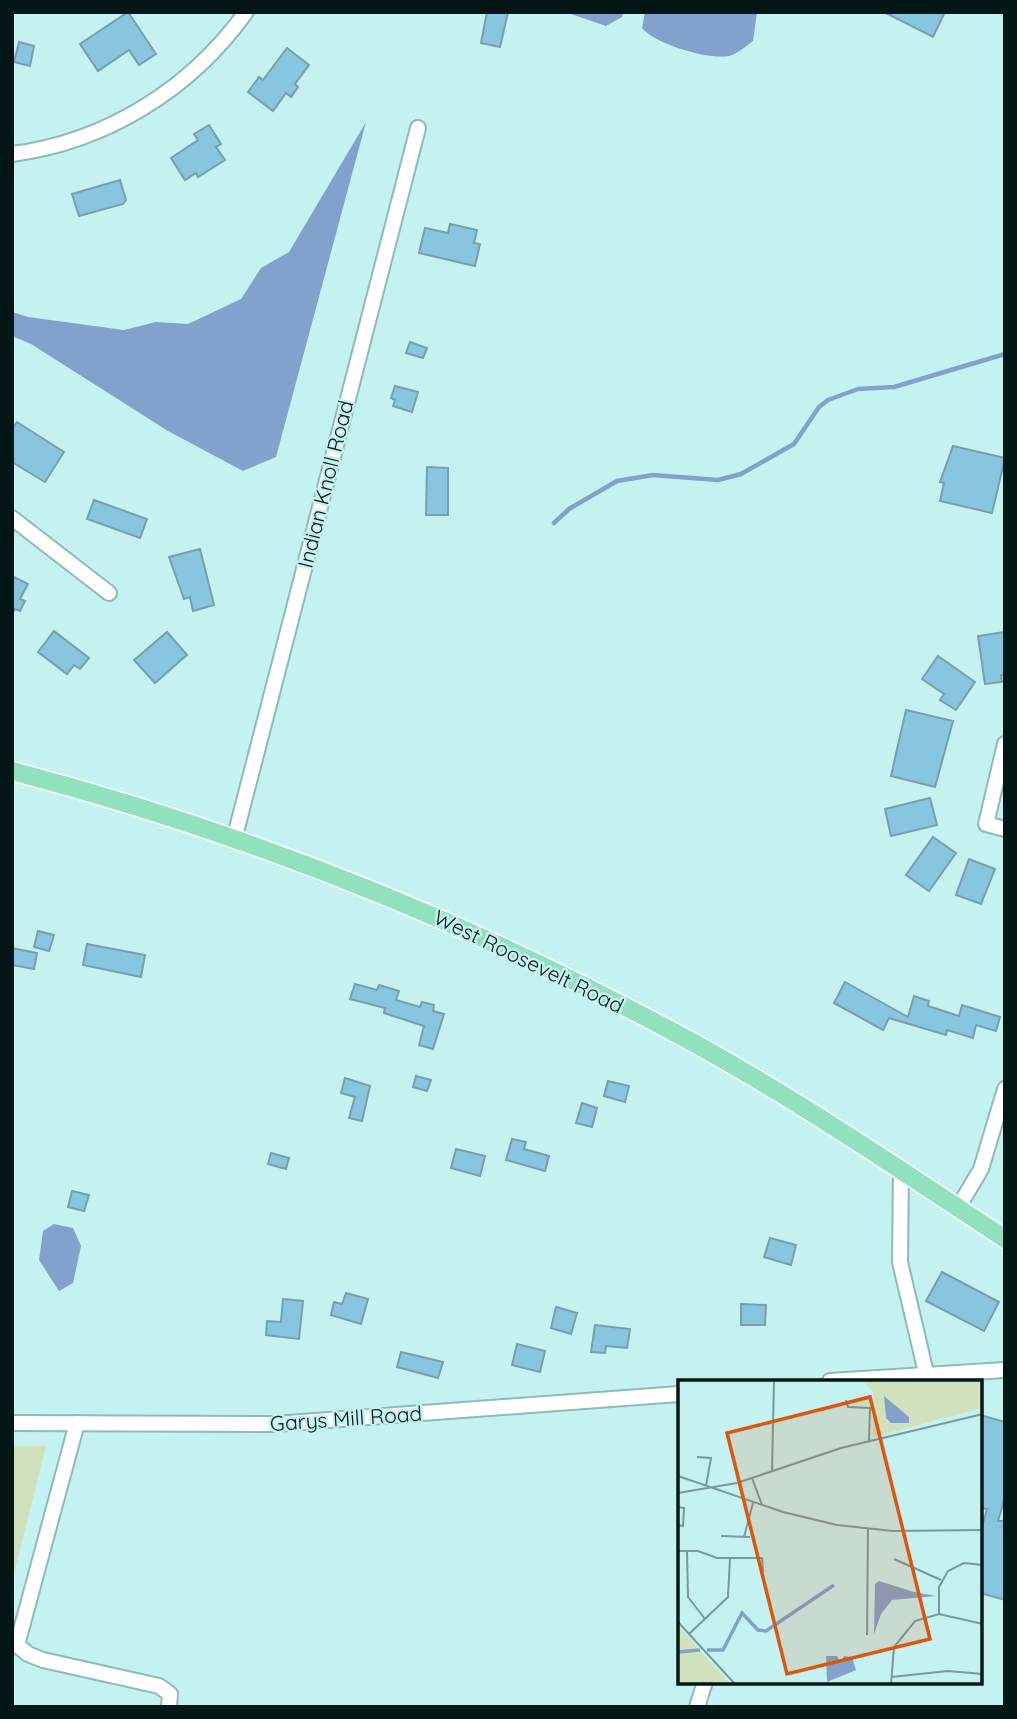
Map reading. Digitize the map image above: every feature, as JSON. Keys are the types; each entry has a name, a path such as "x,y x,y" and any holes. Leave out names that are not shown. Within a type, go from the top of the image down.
{"main road":[{"name":"West Roosevelt Road","path":"12,771 109,798 319,869 432,915 576,982 683,1037 901,1171 1005,1239"}],"street":[{"path":"12,154 68,142 137,113 201,64 246,12"},
{"name":"Indian Knoll Road","path":"234,840 418,128"},
{"path":"12,518 109,593"},
{"path":"1005,744 986,824 1005,829"},
{"path":"958,1208 981,1169 1005,1089"},
{"path":"901,1171 900,1262 926,1373"},
{"path":"842,1380 1005,1370"},
{"name":"Garys Mill Road","path":"12,1423 275,1424 678,1394"},
{"path":"77,1423 17,1645 27,1654 43,1660 159,1686 170,1693 169,1707"},
{"path":"697,1707 704,1684"}],"green space":[{"path":"12,1446 46,1446 12,1581"}],"water":[{"path":"565,12 623,12 622,17 606,26"},
{"path":"645,12 757,12 753,41 732,55 720,57 696,53 658,40 642,28"},
{"path":"366,122 276,457 243,471 168,431 31,344 12,336 12,312 28,317 124,330 156,322 188,324 241,299 261,268 289,252"},
{"path":"54,1224 73,1228 81,1246 73,1283 59,1291 39,1260 43,1231"}],"building":[{"path":"128,12 156,54 139,65 129,50 98,71 80,44"},
{"path":"487,12 508,12 500,47 481,43"},
{"path":"884,12 945,12 933,37"},
{"path":"19,42 34,46 30,66 14,62"},
{"path":"287,48 309,65 295,84 298,87 291,97 286,93 273,111 248,92 259,77 263,80"},
{"path":"209,125 221,144 216,147 225,160 198,177 196,173 185,180 171,158 198,140 194,134"},
{"path":"120,180 126,200 123,204 79,216 72,194"},
{"path":"450,224 477,230 474,243 480,244 475,266 419,253 425,228 448,233"},
{"path":"410,342 427,348 423,358 406,353"},
{"path":"395,386 418,392 412,412 393,406 395,400 391,398"},
{"path":"17,422 64,452 45,482 12,462 12,429"},
{"path":"953,446 1005,458 992,513 940,501 944,483 940,482"},
{"path":"427,467 448,468 448,515 426,515"},
{"path":"94,500 147,519 140,538 87,519"},
{"path":"200,549 214,605 193,611 190,597 184,599 169,557"},
{"path":"12,576 28,584 20,599 25,601 20,611 15,609 12,614"},
{"path":"54,631 89,658 80,669 74,665 67,674 38,652"},
{"path":"167,632 187,655 155,683 134,660"},
{"path":"1005,632 1005,675 1001,675 1002,682 985,684 978,636"},
{"path":"938,656 975,682 956,710 940,700 944,694 922,679"},
{"path":"906,710 953,721 935,787 891,776"},
{"path":"930,798 937,825 891,836 885,809"},
{"path":"933,837 956,853 929,891 906,875"},
{"path":"969,859 995,869 981,904 956,895"},
{"path":"38,931 54,935 49,951 34,947"},
{"path":"87,944 145,955 141,977 83,965"},
{"path":"12,948 37,953 34,969 12,965"},
{"path":"845,982 908,1017 914,996 929,1001 928,1006 959,1016 962,1005 1000,1017 996,1031 976,1025 973,1038 947,1030 946,1035 889,1018 883,1030 834,1003"},
{"path":"355,984 377,990 379,985 399,991 396,1000 420,1007 422,1002 434,1005 433,1011 444,1014 433,1049 419,1045 424,1026 384,1013 385,1008 350,999"},
{"path":"416,1076 431,1080 427,1091 413,1087"},
{"path":"345,1078 370,1086 362,1121 349,1118 355,1097 341,1093"},
{"path":"608,1081 629,1086 625,1102 604,1096"},
{"path":"582,1103 597,1108 592,1127 576,1123"},
{"path":"512,1139 526,1142 524,1149 549,1156 545,1171 506,1160"},
{"path":"456,1149 485,1156 480,1176 451,1168"},
{"path":"271,1153 289,1158 286,1169 268,1164"},
{"path":"72,1191 89,1195 84,1211 68,1207"},
{"path":"770,1238 796,1245 791,1265 764,1257"},
{"path":"942,1272 999,1302 984,1331 926,1301"},
{"path":"346,1293 368,1299 361,1324 331,1315 334,1302 342,1304"},
{"path":"283,1299 303,1301 299,1339 266,1335 267,1321 281,1322"},
{"path":"741,1304 766,1305 765,1325 741,1325"},
{"path":"556,1307 577,1313 571,1334 551,1328"},
{"path":"595,1325 630,1329 627,1348 606,1346 605,1353 591,1352"},
{"path":"517,1344 545,1351 540,1372 512,1365"},
{"path":"401,1352 443,1362 438,1378 397,1367"},
{"path":"982,1416 1005,1422 1005,1497 998,1521 1005,1521 1005,1600 982,1594 982,1526 987,1509 982,1508"}],"waterway":[{"path":"554,523 569,509 617,481 653,475 718,480 741,474 794,444 819,407 828,400 858,389 894,387 1005,354"}]}
